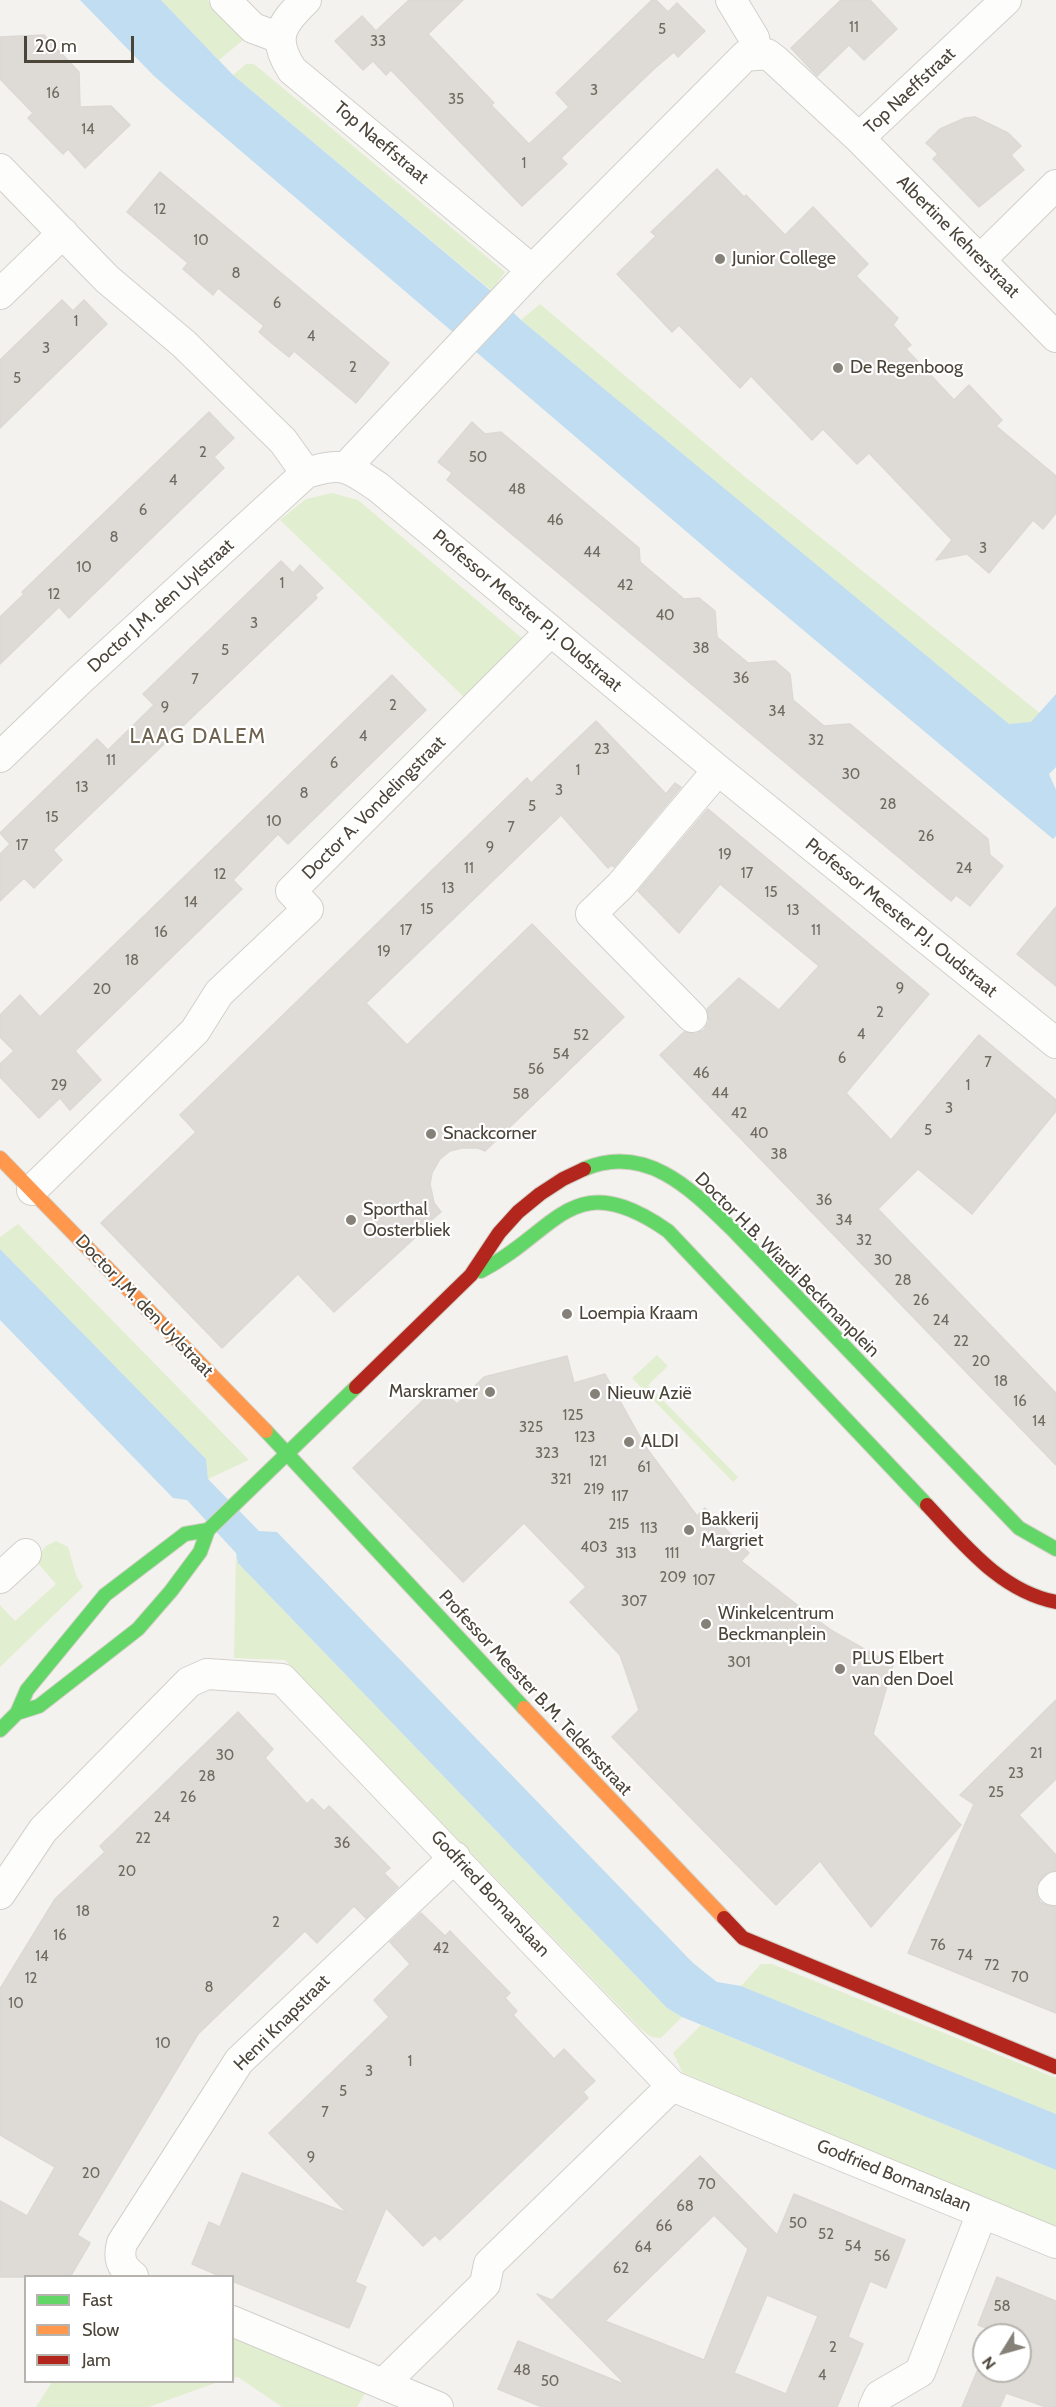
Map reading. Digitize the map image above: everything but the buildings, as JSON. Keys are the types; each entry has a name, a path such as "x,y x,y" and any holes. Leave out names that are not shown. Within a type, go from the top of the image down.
{"street":[{"path":"225,0 254,28 280,38 282,27 306,0"},
{"path":"532,270 745,56 757,53 754,38 731,0"},
{"name":"Top Naeffstraat","path":"757,53 767,54 775,60 859,138 1006,0"},
{"name":"Top Naeffstraat","path":"280,38 283,56 292,70 532,270"},
{"name":"Albertine Kehrerstraat","path":"859,138 1056,337"},
{"name":"Professor Meester P.J. Oudstraat","path":"0,169 107,279 192,352 282,441 328,468 378,487 718,770 1056,1043"},
{"path":"980,260 1056,185"},
{"path":"0,294 63,233"},
{"name":"Doctor J.M. den Uylstraat","path":"0,757 90,671 328,468 451,356 532,270"},
{"name":"Doctor A. Vondelingstraat","path":"32,1190 195,1031 219,993 308,909 291,891 550,632"},
{"path":"692,1017 591,914 621,885 718,770"},
{"name":"Doctor J.M. den Uylstraat","path":"0,1158 288,1454"},
{"name":"Doctor H.B. Wiardi Beckmanplein","path":"471,1275 482,1252 527,1203 580,1171 603,1163 620,1161 640,1163 666,1174 688,1188 740,1238 1019,1528 1056,1549"},
{"name":"Doctor H.B. Wiardi Beckmanplein","path":"208,1530 471,1275 506,1257 533,1234 575,1206 592,1202 618,1205 646,1215 668,1231 981,1562 1026,1595 1056,1602"},
{"name":"Professor Meester B.M. Teldersstraat","path":"288,1454 546,1732 743,1938 1056,2067"},
{"path":"0,1730 17,1713 27,1690 105,1595 185,1534 208,1530 200,1552 171,1591 138,1629 39,1706 17,1713"},
{"path":"0,1578 26,1554"},
{"name":"Godfried Bomanslaan","path":"0,1894 43,1830 189,1682 207,1674 282,1679 672,2086 1056,2243"},
{"name":"Henri Knapstraat","path":"131,2275 120,2261 119,2253 122,2243 239,2061 455,1857"},
{"path":"383,2384 484,2284 489,2264 672,2086"},
{"path":"874,2407 879,2396 920,2372 982,2212"},
{"path":"234,2322 438,2407"}],"green space":[{"path":"161,0 207,0 242,36 242,41 219,60"},
{"path":"246,64 254,64 505,272 492,291 233,75"},
{"path":"540,304 744,476 1041,714 1031,723 1009,724 521,320"},
{"path":"332,493 358,500 523,639 466,699 280,520 306,499"},
{"path":"18,1224 249,1460 208,1479 206,1459 0,1249 0,1237"},
{"path":"657,1355 668,1366 648,1385 738,1477 733,1482 632,1378"},
{"path":"56,1541 68,1547 76,1575 83,1587 0,1667 0,1605 15,1621 56,1584 35,1560 46,1546"},
{"path":"236,1553 238,1563 667,2008 682,2017 661,2038 651,2037 640,2028 285,1660 234,1658"},
{"path":"761,1964 772,1964 1056,2078 1056,2114 741,1986"},
{"path":"701,2025 1056,2170 1056,2228 683,2073 673,2053"},
{"path":"234,2338 365,2393 357,2407 282,2407 238,2377 234,2378"},
{"path":"51,2383 215,2383 149,2407 36,2407"}],"water":[{"path":"80,0 161,0 233,75 491,291 521,320 1009,724 1031,722 1056,694 1056,767 1049,774 1056,790 1056,836 1053,839 729,568 180,99 153,75"},
{"path":"0,1249 206,1459 208,1479 259,1531 277,1532 693,1963 717,1982 741,1986 1056,2114 1056,2170 682,2017 667,2008 238,1563 236,1553 187,1500 173,1498 0,1320"}],"traffic: fast":[{"path":"584,1169 606,1162 628,1162 647,1166 666,1174 684,1186 732,1229 1019,1528 1056,1549"},
{"path":"481,1271 567,1211 587,1204 609,1203 636,1212 668,1231 927,1505"},
{"path":"17,1713 39,1706 138,1629 171,1591 200,1552 208,1530 356,1387"},
{"path":"266,1431 524,1708"},
{"path":"0,1730 17,1713 27,1690 105,1595 185,1534 208,1530"}],"traffic: slow":[{"path":"0,1158 266,1431"},
{"path":"524,1708 724,1918"}],"traffic: jam":[{"path":"356,1387 471,1275 499,1233 518,1212 563,1179 584,1169"},
{"path":"927,1505 969,1550 1000,1577 1017,1588 1056,1602"},
{"path":"724,1918 743,1938 1056,2067"}],"place":[{"name":"Junior College","path":"720,259"},
{"name":"De Regenboog","path":"838,368"},
{"name":"Snackcorner","path":"431,1134"},
{"name":"Sporthal Oosterbliek","path":"351,1220"},
{"name":"Loempia Kraam","path":"567,1314"},
{"name":"Marskramer","path":"490,1392"},
{"name":"Nieuw Azië","path":"595,1394"},
{"name":"ALDI","path":"629,1442"},
{"name":"Bakkerij Margriet","path":"689,1530"},
{"name":"Winkelcentrum Beckmanplein","path":"706,1624"},
{"name":"PLUS Elbert van den Doel","path":"840,1669"}],"district":[{"name":"LAAG DALEM","path":"198,737"}]}
